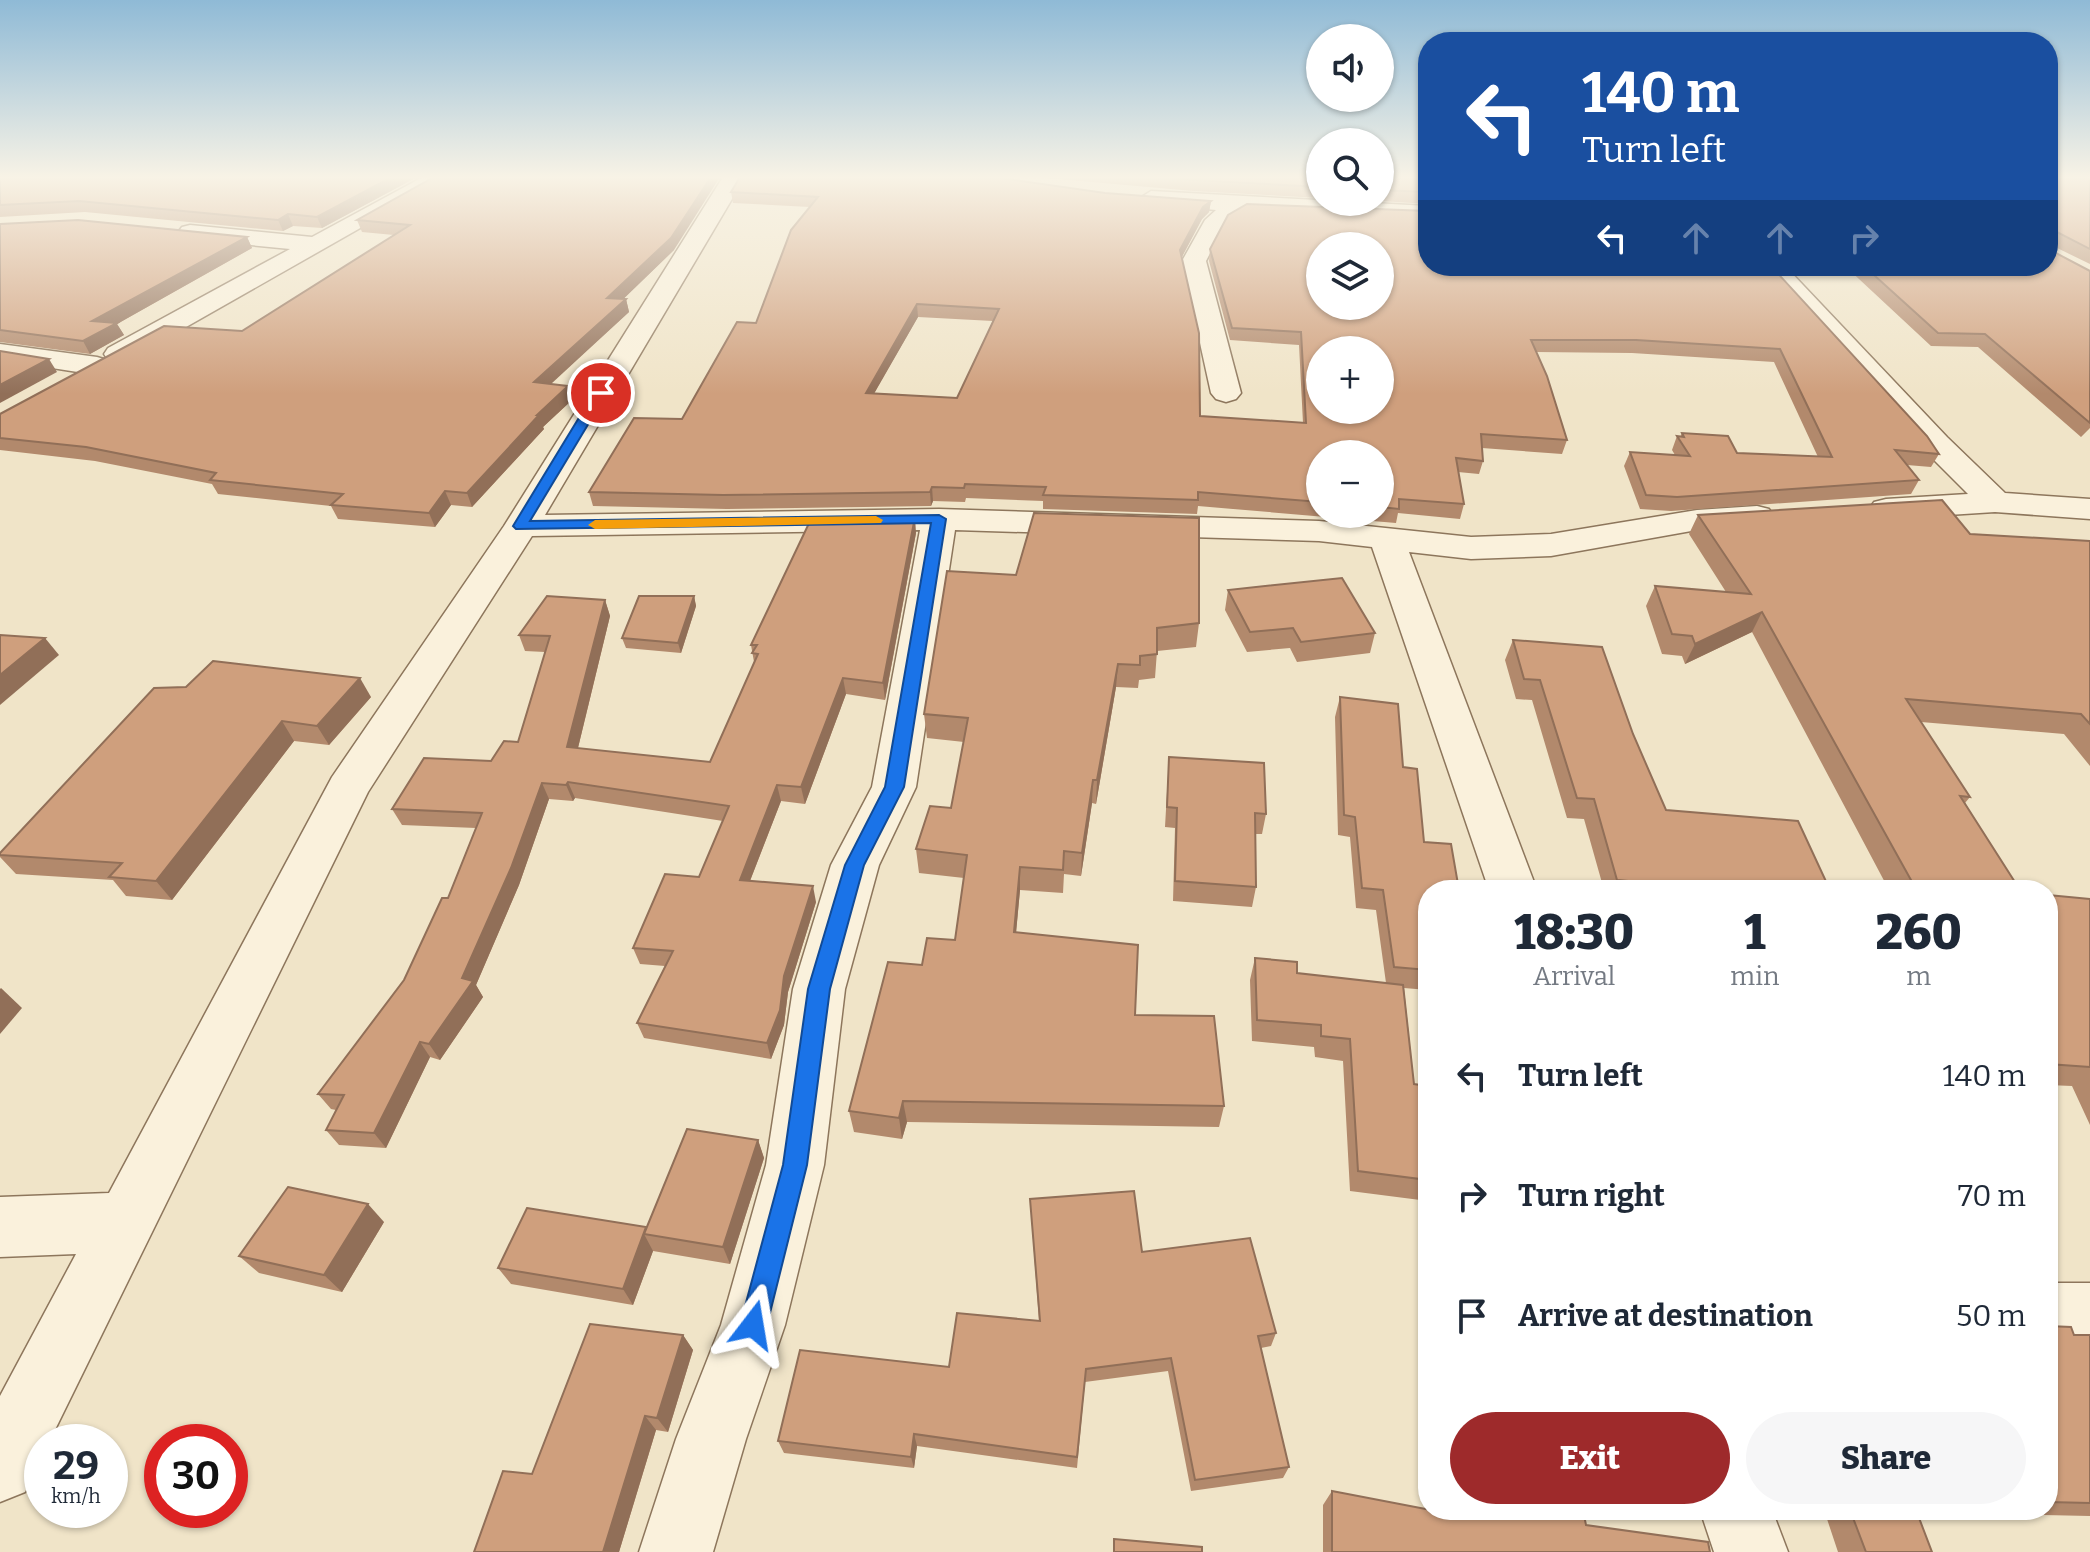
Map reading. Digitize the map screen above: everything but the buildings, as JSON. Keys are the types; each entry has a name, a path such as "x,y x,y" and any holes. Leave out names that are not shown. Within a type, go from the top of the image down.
{"street":[{"path":"55,388 309,249"},
{"path":"0,1467 348,788 521,526 690,249"},
{"path":"1200,249 1194,261 1226,393"},
{"path":"1780,276 1936,444 1995,502"},
{"path":"0,352 97,366"},
{"path":"1850,511 1995,502 2090,509"},
{"path":"521,526 939,519 1319,531 1471,548 1551,545 1697,520 1789,515"},
{"path":"676,1552 711,1439 753,1325 795,1165 819,989 855,865 894,787 939,519"},
{"path":"1387,539 1509,880"},
{"path":"0,1227 124,1222"},
{"path":"2058,1315 2090,1315"},
{"path":"1740,1520 1751,1552"}],"slow traffic":[{"path":"595,525 876,520"}],"route":[{"path":"601,393 521,526 939,519 894,787 855,865 819,989 795,1165 753,1325"}]}
